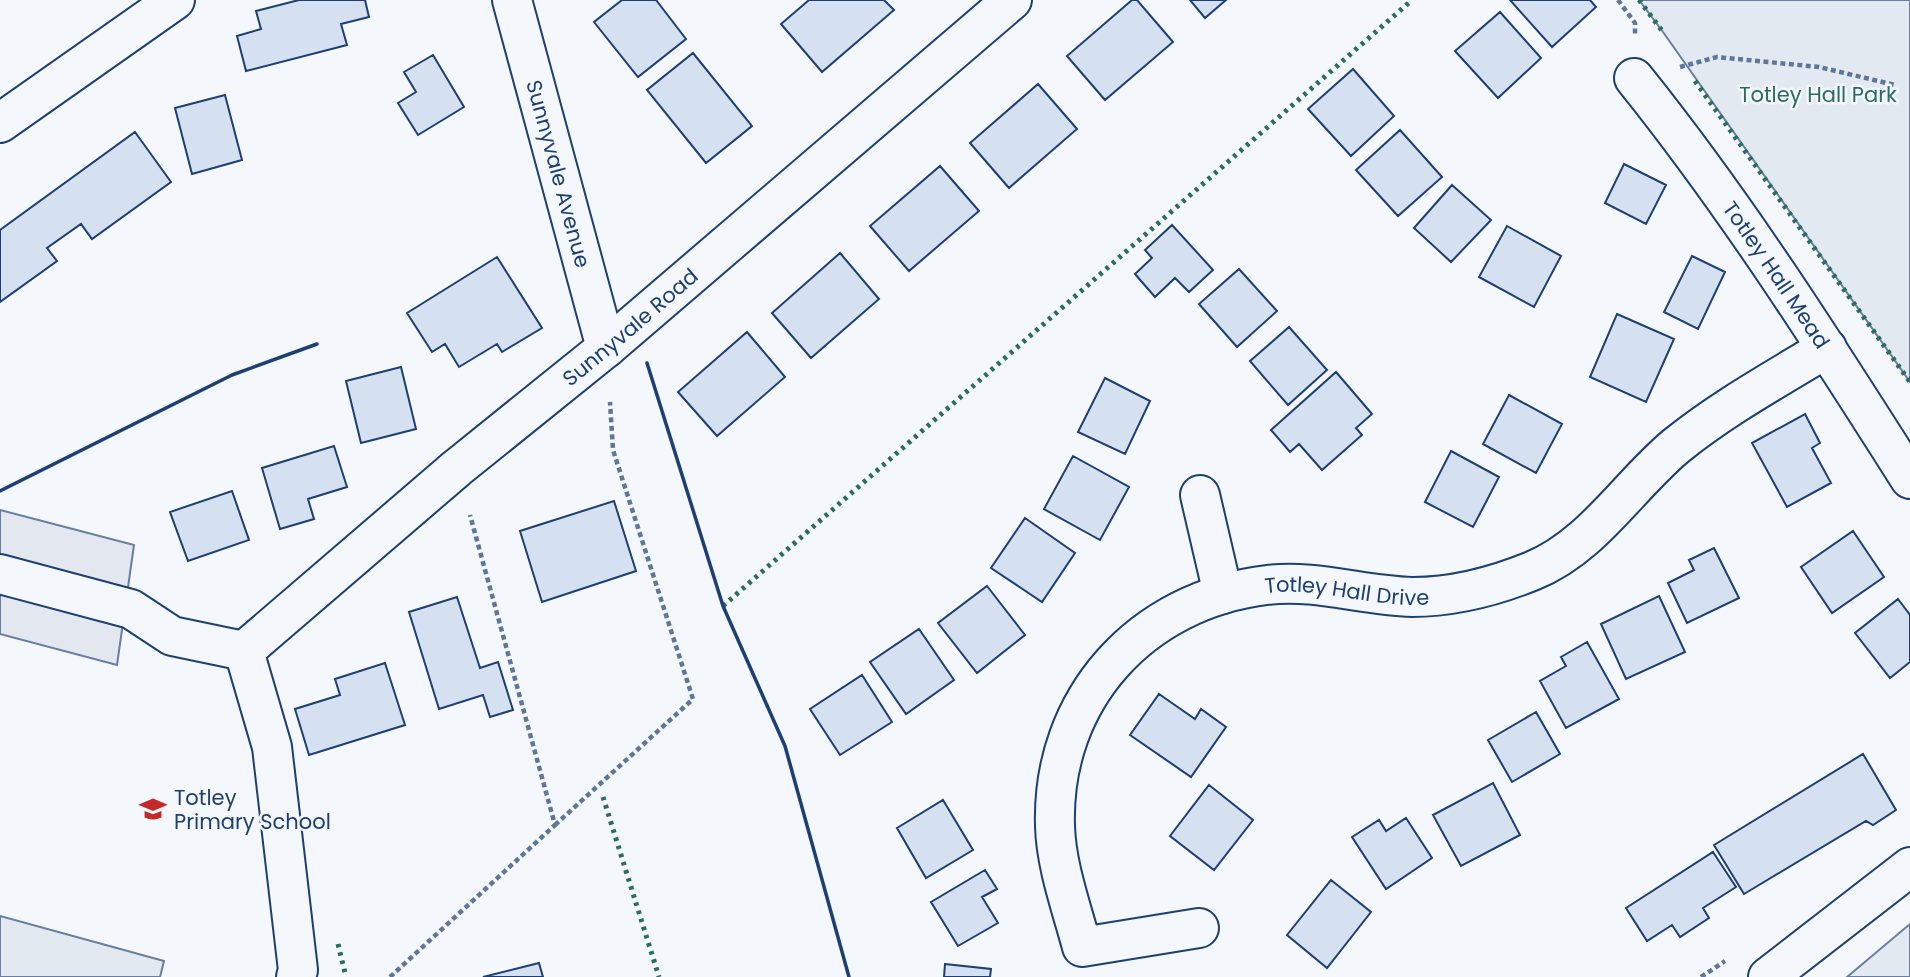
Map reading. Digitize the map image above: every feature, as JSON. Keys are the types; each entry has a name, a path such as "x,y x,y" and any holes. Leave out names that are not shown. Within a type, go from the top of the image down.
{"street":[{"path":"0,123 175,0"},
{"name":"Sunnyvale Avenue","path":"512,0 606,348"},
{"name":"Sunnyvale Road","path":"244,651 457,468 606,348 1012,0"},
{"name":"Totley Hall Mead","path":"1634,78 1685,141 1827,348 1910,479"},
{"name":"Totley Hall Drive","path":"1199,928 1082,947 1055,829 1061,760 1080,705 1093,684 1139,638 1164,620 1223,594 1268,585 1310,584 1411,597 1450,594 1494,584 1536,569 1562,554 1591,531 1673,449 1713,417 1827,348"},
{"path":"1200,495 1223,594"},
{"path":"0,574 131,609 172,636 244,651 272,747 298,970 296,977"},
{"path":"1768,977 1910,867"}],"path":[{"path":"1634,78 1717,57 1819,67 1895,85"},
{"path":"390,977 692,699 613,450 606,348"},
{"path":"457,468 555,825"}],"green space":[{"name":"Totley Hall Park","path":"1639,0 1910,0 1910,382 1663,32"},
{"path":"0,916 164,961 160,977 0,977"},
{"path":"1910,924 1910,977 1847,977"}],"shaded area":[{"path":"0,510 134,545 117,665 0,634"}],"building":[{"path":"299,0 365,0 369,17 341,24 347,45 246,71 237,36 261,29 256,11"},
{"path":"622,0 656,0 686,39 638,77 594,22"},
{"path":"809,0 884,0 894,10 822,72 781,24"},
{"path":"1132,0 1137,0 1173,42 1105,100 1067,56"},
{"path":"1190,0 1226,0 1205,18"},
{"path":"1510,0 1590,0 1596,7 1552,47"},
{"path":"1500,12 1541,58 1498,98 1455,51"},
{"path":"693,53 752,126 706,163 647,90"},
{"path":"433,55 464,107 418,135 398,103 416,92 404,72"},
{"path":"1353,69 1394,116 1351,156 1308,109"},
{"path":"1038,84 1077,129 1009,188 970,143"},
{"path":"225,95 242,160 192,174 175,108"},
{"path":"1400,130 1442,177 1398,216 1356,170"},
{"path":"135,132 171,182 92,239 81,224 47,248 57,261 0,302 0,230"},
{"path":"1624,164 1666,185 1646,224 1605,203"},
{"path":"940,166 979,211 909,271 870,226"},
{"path":"1452,185 1491,220 1451,262 1414,228"},
{"path":"1172,225 1213,270 1189,292 1175,278 1155,297 1135,274 1152,258 1145,250"},
{"path":"1507,226 1561,256 1534,307 1479,277"},
{"path":"840,253 879,299 811,358 772,313"},
{"path":"1692,256 1725,272 1698,329 1664,312"},
{"path":"497,257 542,328 502,352 497,344 459,367 445,344 432,352 407,313"},
{"path":"1239,269 1277,311 1237,347 1199,304"},
{"path":"1617,314 1674,339 1646,402 1590,377"},
{"path":"1289,327 1327,370 1288,405 1250,361"},
{"path":"747,332 785,377 717,436 678,392"},
{"path":"401,367 416,429 361,443 346,381"},
{"path":"1336,372 1372,414 1356,428 1362,435 1322,470 1299,444 1290,452 1271,430"},
{"path":"1105,378 1150,401 1125,454 1078,432"},
{"path":"1509,395 1562,424 1536,473 1483,444"},
{"path":"1805,414 1820,443 1812,448 1831,483 1787,507 1752,443"},
{"path":"334,446 347,487 308,499 314,519 280,529 262,468"},
{"path":"1451,451 1499,477 1473,527 1425,502"},
{"path":"1073,456 1129,487 1100,540 1044,509"},
{"path":"232,491 249,540 188,561 170,512"},
{"path":"614,501 636,571 542,602 520,531"},
{"path":"1025,518 1075,553 1042,602 991,568"},
{"path":"1853,531 1884,577 1832,613 1801,567"},
{"path":"1714,548 1739,598 1687,623 1668,583 1694,570 1689,560"},
{"path":"987,586 1025,635 977,673 938,623"},
{"path":"1659,596 1685,652 1626,679 1601,624"},
{"path":"457,597 480,668 498,662 513,710 490,717 483,695 439,709 409,612"},
{"path":"1898,599 1910,615 1910,662 1890,678 1855,633"},
{"path":"919,629 954,680 906,714 870,662"},
{"path":"1587,642 1619,699 1566,728 1540,681 1566,666 1561,657"},
{"path":"385,663 405,725 309,755 295,709 340,695 335,679"},
{"path":"862,675 892,722 840,755 810,709"},
{"path":"1159,694 1195,719 1201,709 1226,727 1191,777 1130,735"},
{"path":"1536,712 1560,754 1512,782 1488,740"},
{"path":"1863,754 1896,810 1873,825 1866,821 1744,894 1714,845"},
{"path":"1493,783 1520,835 1461,866 1433,815"},
{"path":"1209,785 1253,820 1214,870 1170,836"},
{"path":"943,800 973,850 926,878 897,828"},
{"path":"1406,818 1432,858 1386,889 1352,837 1379,820 1386,831"},
{"path":"1713,852 1736,887 1703,908 1709,918 1680,937 1672,925 1647,941 1626,908"},
{"path":"985,870 997,889 982,897 998,923 958,946 931,902"},
{"path":"1331,880 1371,912 1327,968 1287,935"},
{"path":"539,963 543,977 483,977"},
{"path":"945,964 991,969 990,977 944,977"}],"hedge":[{"path":"723,606 1412,0"},
{"path":"1639,0 1663,32"},
{"path":"1695,81 1910,382"},
{"path":"603,797 659,977"},
{"path":"338,944 346,977"}],"wall":[{"path":"0,491 232,375 317,344"},
{"path":"647,363 723,606 785,746 849,977"}],"place":[{"name":"Totley Primary School","path":"153,809"}]}
